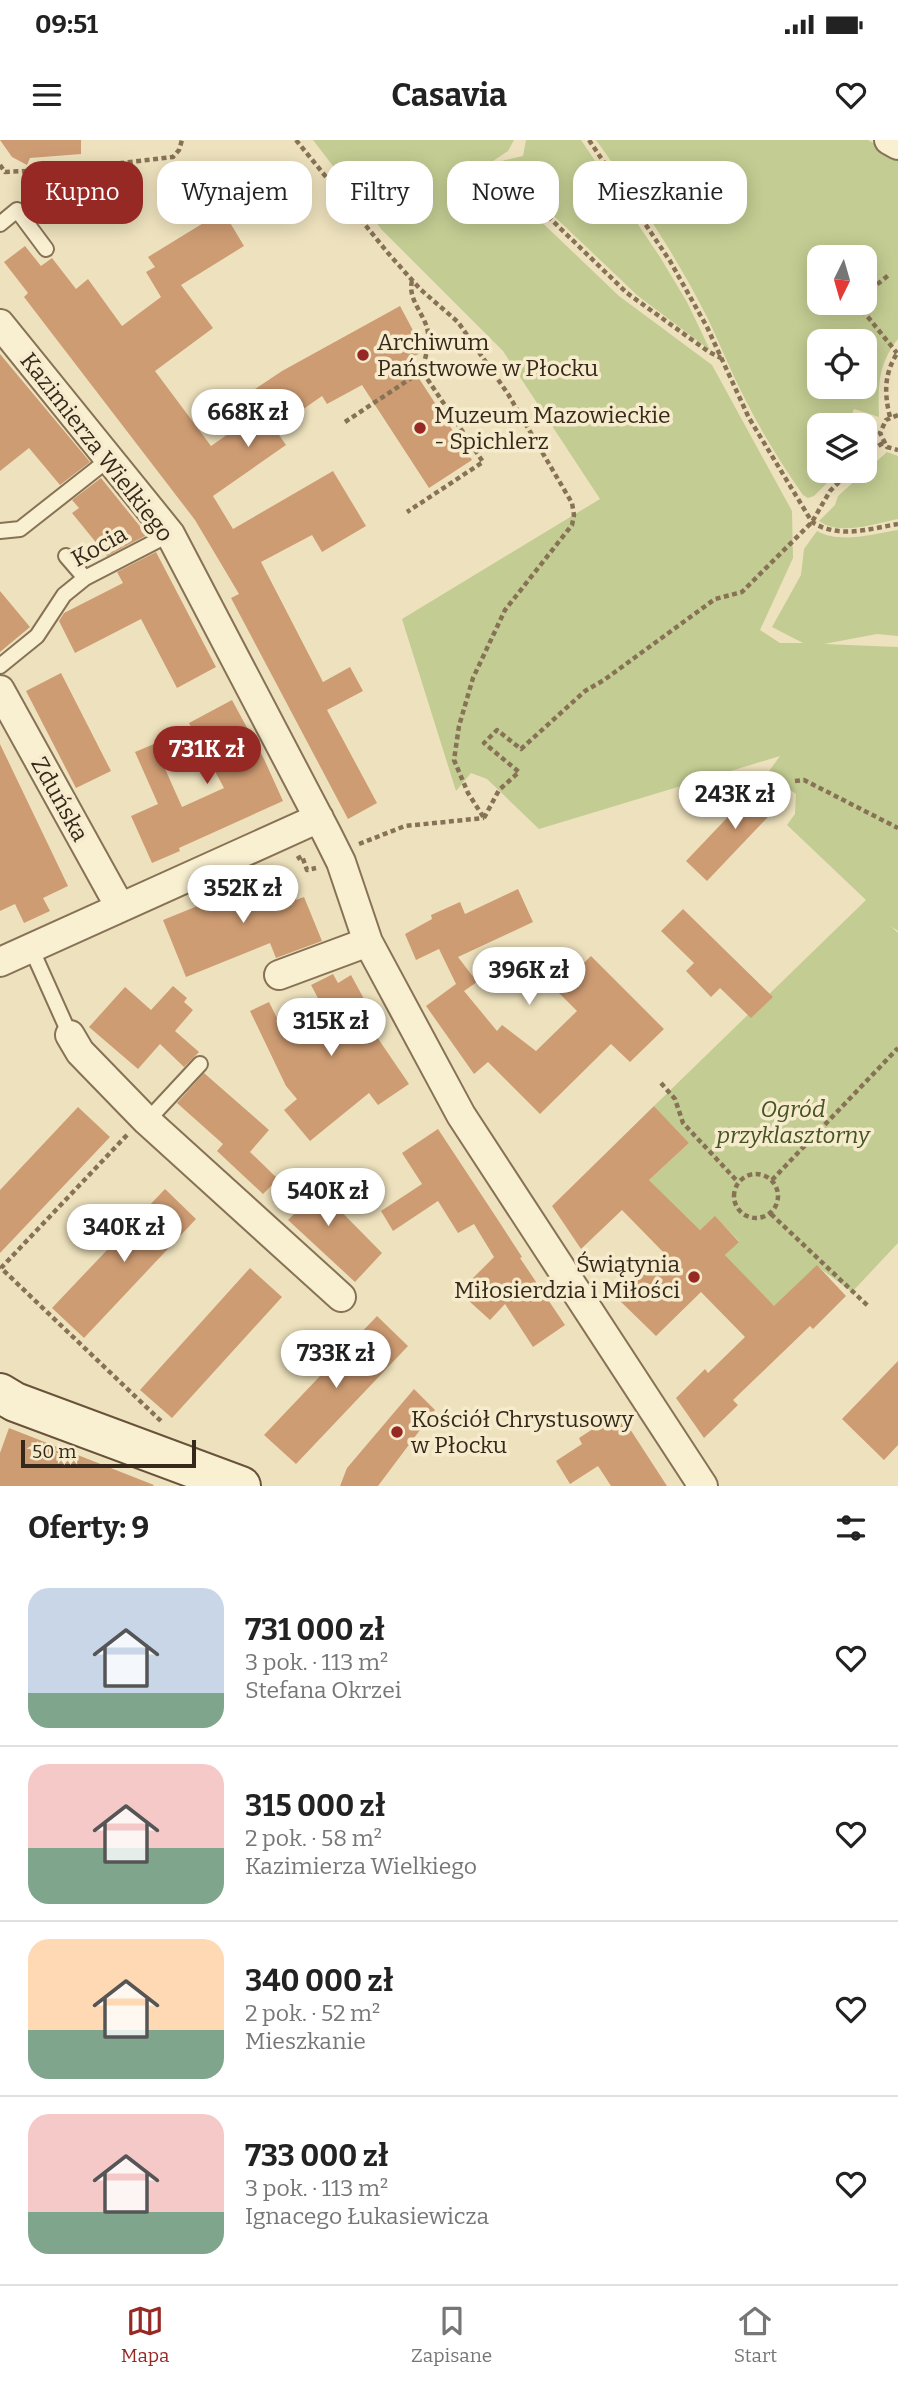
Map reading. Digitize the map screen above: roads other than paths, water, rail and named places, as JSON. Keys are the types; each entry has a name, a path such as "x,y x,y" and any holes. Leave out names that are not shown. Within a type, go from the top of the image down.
{"street":[{"path":"889,140 898,145"},
{"name":"Kazimierza Wielkiego","path":"0,324 170,534 319,818 341,862 368,942 461,1115 703,1486"},
{"name":"Zduńska","path":"0,690 120,907"},
{"path":"0,962 319,818"},
{"path":"279,975 368,942"},
{"path":"70,1035 80,1052 146,1119 341,1297"},
{"path":"0,1393 15,1402 216,1482"}],"lane":[{"path":"0,224 17,210 46,249"},
{"path":"0,531 20,530 109,459"},
{"name":"Kocia","path":"0,666 37,636 64,595 85,578 170,534"},
{"path":"66,556 85,578"},
{"path":"31,948 70,1035"},
{"path":"146,1119 200,1064"}],"place":[{"name":"Archiwum Państwowe w Płocku","path":"363,355"},
{"name":"Muzeum Mazowieckie - Spichlerz","path":"420,428"},
{"name":"Świątynia Miłosierdzia i Miłości","path":"694,1277"},
{"name":"Kościół Chrystusowy w Płocku","path":"397,1432"}],"park label":[{"name":"Ogród przyklasztorny","path":"793,1122"}]}
